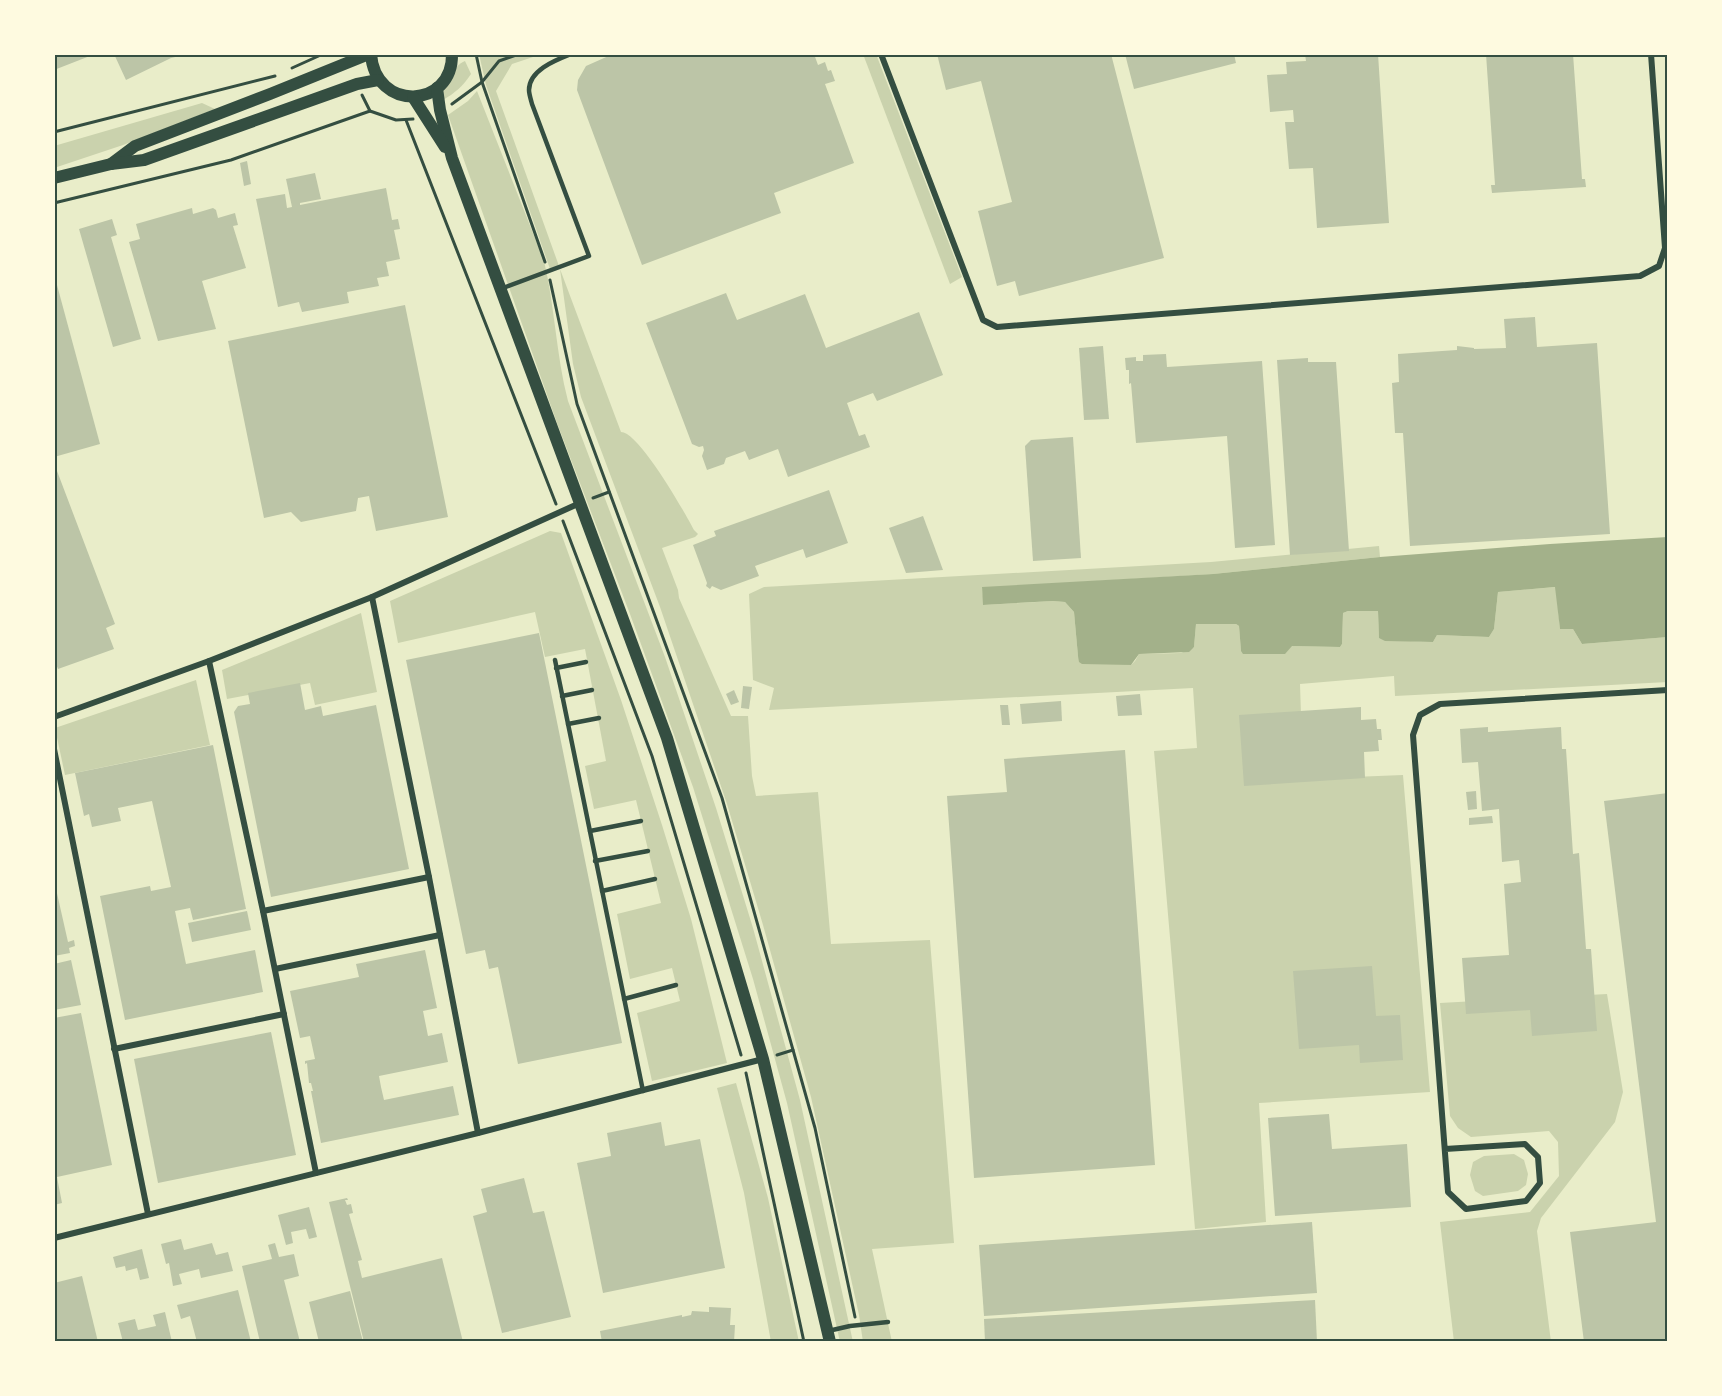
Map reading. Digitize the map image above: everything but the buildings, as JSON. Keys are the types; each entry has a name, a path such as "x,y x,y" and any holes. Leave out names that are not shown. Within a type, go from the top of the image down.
{"main road":[{"path":"111,164 135,146 370,54 378,80 389,90 413,97 425,94 437,88 447,77 455,55"},
{"path":"54,178 111,164 144,160 357,84 378,80"},
{"path":"437,88 452,158 667,738 763,1059 828,1337"},
{"path":"413,97 452,158"}],"street":[{"path":"881,54 983,320 997,327 1640,276 1659,266 1665,248 1651,54"},
{"path":"54,717 209,661 372,597 580,503"},
{"path":"372,597 478,1133"},
{"path":"209,661 316,1173"},
{"path":"1445,1149 1525,1144 1538,1157 1540,1183 1526,1201 1466,1209 1448,1192 1413,735 1420,715 1440,704 1668,690"},
{"path":"54,749 148,1214"},
{"path":"263,911 429,877"},
{"path":"275,969 440,935"},
{"path":"114,1048 284,1014"},
{"path":"54,1238 478,1133 763,1059"}],"lane":[{"path":"500,289 589,256 528,89 533,77 542,68 571,54"},
{"path":"555,660 643,1091"},
{"path":"556,668 586,662"},
{"path":"562,696 592,690"},
{"path":"568,723 599,718"},
{"path":"590,831 641,821"},
{"path":"596,861 648,851"},
{"path":"602,891 655,879"},
{"path":"624,999 676,986"},
{"path":"828,1337 856,1326 888,1322"}],"path":[{"path":"288,70 323,54"},
{"path":"476,54 482,82 554,290 577,405 722,798 815,1128 856,1326"},
{"path":"482,82 499,61 519,54"},
{"path":"54,132 279,75"},
{"path":"54,203 231,160 370,111"},
{"path":"406,120 652,756 744,1064 804,1342"},
{"path":"763,1059 794,1050"}],"shaded area":[{"path":"479,54 542,54 512,64 496,91 559,266 550,269 486,85"},
{"path":"863,54 876,54 962,277 950,284"},
{"path":"465,61 471,74 458,89 443,100 444,89 449,77"},
{"path":"477,91 544,261 568,401 665,657 716,808 753,928 800,1100 853,1342 840,1342 787,1103 753,979 693,787 557,423 448,115 468,101"},
{"path":"202,103 215,109 123,145 54,168 54,146"},
{"path":"560,269 621,432 629,435 649,458 698,534 662,548 679,598 731,716 748,716 752,776 756,796 818,792 831,944 930,940 954,1243 872,1249 892,1342 863,1342 811,1097 763,925 727,804 660,607 581,397 573,364"},
{"path":"550,531 561,533 621,700 691,919 727,1063 652,1081 637,1013 680,1001 672,968 630,979 617,914 661,903 636,800 594,809 585,766 606,761 585,649 545,657 535,612 398,643 390,601"},
{"path":"1668,537 1668,637 1582,644 1573,629 1560,629 1555,587 1498,592 1494,629 1489,637 1437,635 1433,642 1385,641 1379,638 1378,611 1348,611 1343,613 1340,647 1292,646 1285,654 1243,654 1239,626 1236,624 1196,624 1194,647 1189,652 1139,654 1131,665 1082,664 1078,656 1074,612 1065,602 983,605 982,587 1213,574 1380,557"},
{"path":"1379,546 1380,557 1213,574 982,588 984,605 1065,602 1074,612 1078,656 1131,665 1139,654 1181,653 1194,647 1196,624 1236,624 1239,626 1241,651 1292,646 1340,647 1343,613 1348,611 1378,611 1379,638 1433,642 1437,635 1489,637 1494,629 1498,592 1556,587 1560,629 1573,629 1582,644 1668,637 1668,682 1395,696 1394,676 1300,684 1303,779 1403,775 1430,1092 1259,1103 1266,1222 1195,1229 1154,751 1197,748 1193,688 769,710 774,688 753,680 749,594 764,587 1211,562"},
{"path":"361,613 377,692 315,705 310,683 227,699 222,670"},
{"path":"196,680 210,745 65,775 55,728"},
{"path":"1607,994 1623,1092 1615,1122 1541,1218 1537,1231 1551,1342 1454,1342 1440,1222 1530,1212 1559,1176 1558,1142 1549,1131 1471,1137 1458,1128 1450,1116 1440,1003"},
{"path":"736,1083 768,1198 799,1342 771,1342 744,1193 717,1088"},
{"path":"1514,1154 1524,1160 1528,1174 1526,1185 1518,1191 1483,1196 1475,1191 1470,1175 1473,1162 1484,1156"}]}
